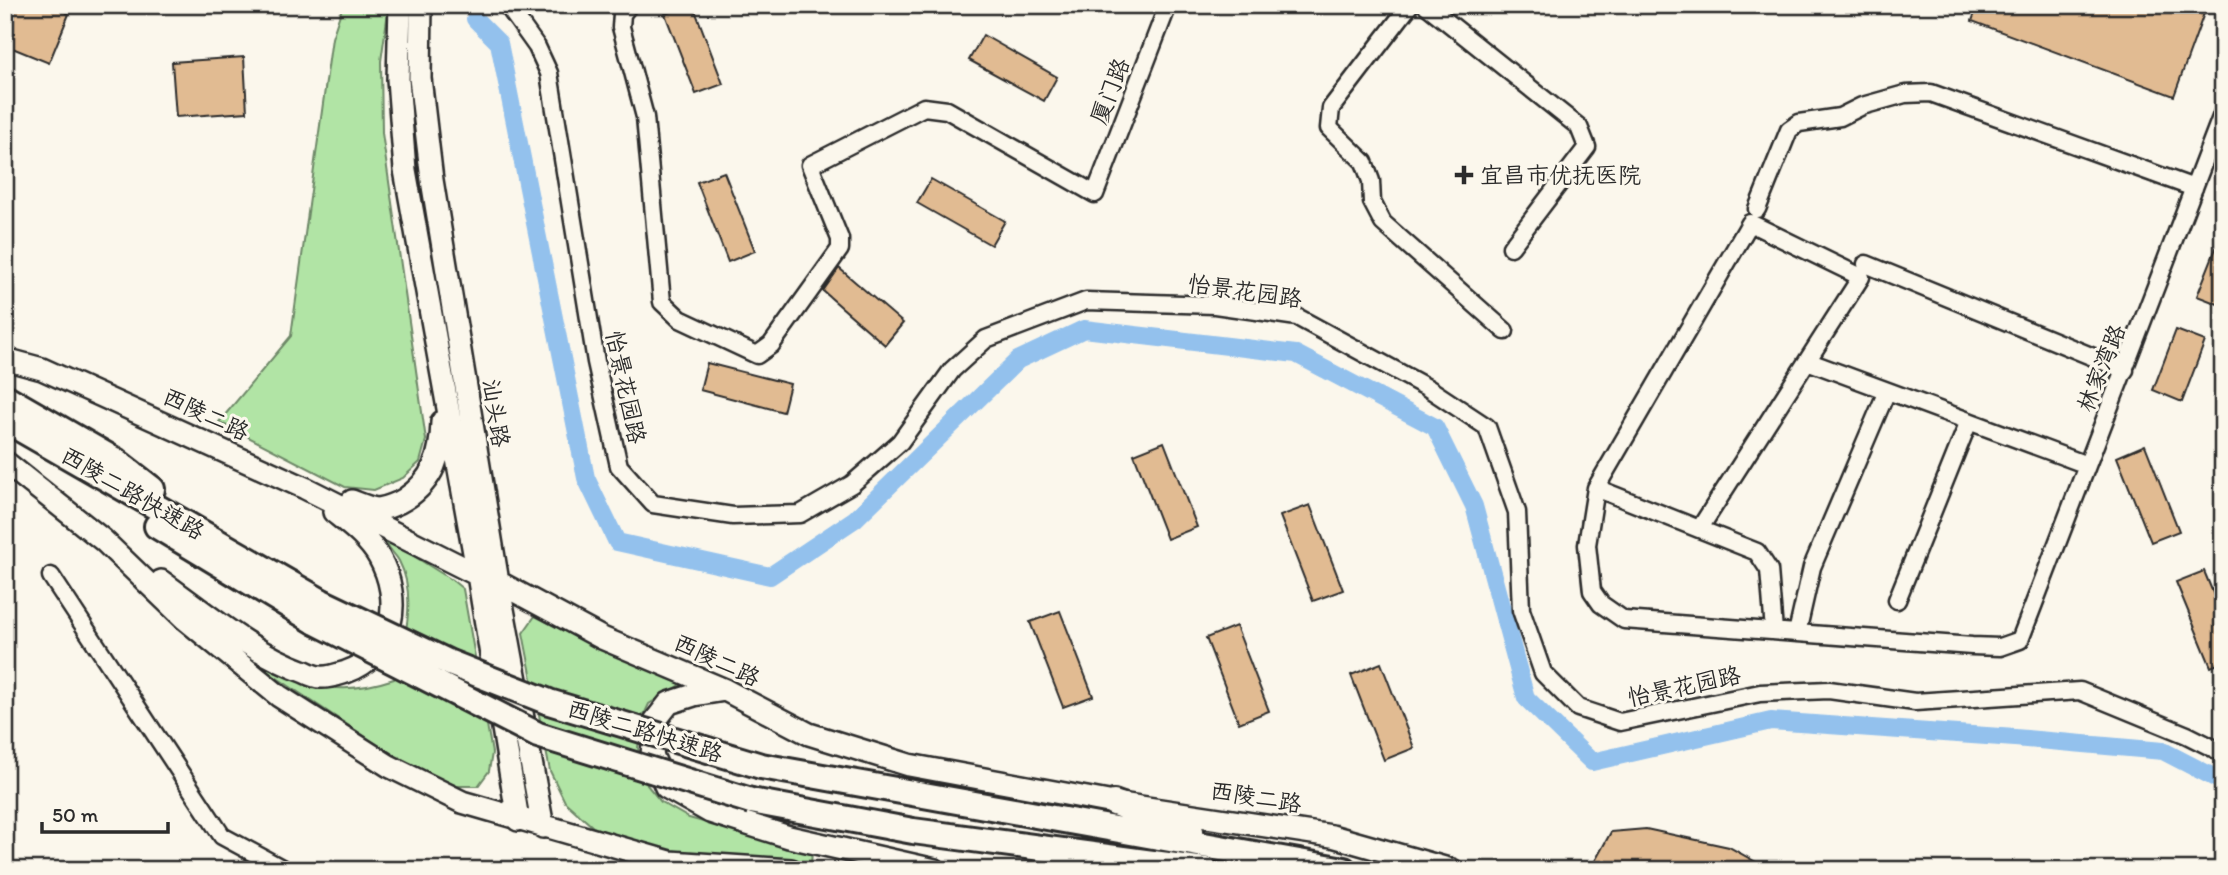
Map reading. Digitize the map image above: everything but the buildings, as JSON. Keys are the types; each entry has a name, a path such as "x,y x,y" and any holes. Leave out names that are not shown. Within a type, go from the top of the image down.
{"highway":[{"path":"5,397 116,461 231,549"},
{"name":"西陵二路快速路","path":"5,420 231,549 319,612 549,702 761,766 1344,870"},
{"name":"西陵二路快速路","path":"5,437 537,735 751,802 913,831 1205,870"},
{"path":"1114,803 1254,854"}],"main road":[{"name":"汕头路","path":"400,5 398,79 405,170 442,382 543,827"},
{"name":"汕头路","path":"421,5 420,78 432,180 488,578 518,820"},
{"name":"西陵二路","path":"5,359 42,369 305,488 488,578 602,638 725,690 809,734 909,765 1114,803 1332,836 1452,870"},
{"path":"305,488 379,509 400,502 418,491 432,473 441,446 442,382"},
{"path":"5,462 103,540 266,654 320,677 361,666 381,649 392,621 392,594 380,557 362,536 305,488"},
{"path":"103,540 185,618 279,696 389,766 462,802 670,862 791,870"},
{"path":"725,690 694,695 669,703 654,721 652,755 666,787 710,812 789,837 935,870"}],"street":[{"name":"怡景花园路","path":"507,5 537,47 549,74 596,362 619,466 653,504 733,516 800,514 852,484 900,442 952,370 986,339 1086,301 1215,305 1297,317 1428,388 1487,427 1517,512 1521,610 1543,673 1578,708 1620,722 1760,693 1829,690 1915,702 2080,691 2187,735 2223,753"},
{"name":"厦门路","path":"629,5 622,14 621,27 645,117 662,302 680,319 757,355 771,345 840,249 840,239 810,165 924,107 947,110 1095,194 1168,5"},
{"path":"1410,5 1331,108 1329,128 1364,162 1371,181 1372,202 1383,223 1505,331"},
{"path":"1426,5 1579,127 1587,148 1511,247"},
{"path":"1757,209 1789,130 1798,123 1840,117 1862,106 1905,94 1931,93 2194,188"},
{"name":"林家湾路","path":"1797,633 2000,647 2020,640 2223,113"},
{"path":"1700,528 1861,277 1750,223 1596,488 1587,545 1592,591 1601,604 1623,620 1797,633 1812,567 1887,391"},
{"path":"1866,264 2125,370"},
{"path":"1807,361 2087,465"},
{"path":"1897,600 1969,422"},
{"path":"1596,488 1757,552 1769,570 1774,631"},
{"path":"51,576 222,836 285,870"}],"green space":[{"path":"343,5 389,5 381,61 382,133 426,440 420,462 403,478 374,490 345,487 219,422 291,336 332,38"},
{"path":"385,538 463,589 492,753 489,771 478,786 457,786 408,765 259,666 264,661 303,679 335,688 365,686 394,679 407,620 408,590 399,561"},
{"path":"535,616 602,650 684,683 649,704 642,719 638,748 647,785 661,802 689,818 812,852 811,864 671,855 593,827 565,802 550,771 523,633"}],"waterway":[{"path":"475,19 499,43 586,478 617,542 770,576 855,519 1018,360 1084,329 1296,354 1435,427 1474,506 1526,698 1592,762 1771,721 2163,751 2223,782"}],"place":[{"name":"宜昌市优抚医院","path":"1464,175"}]}
